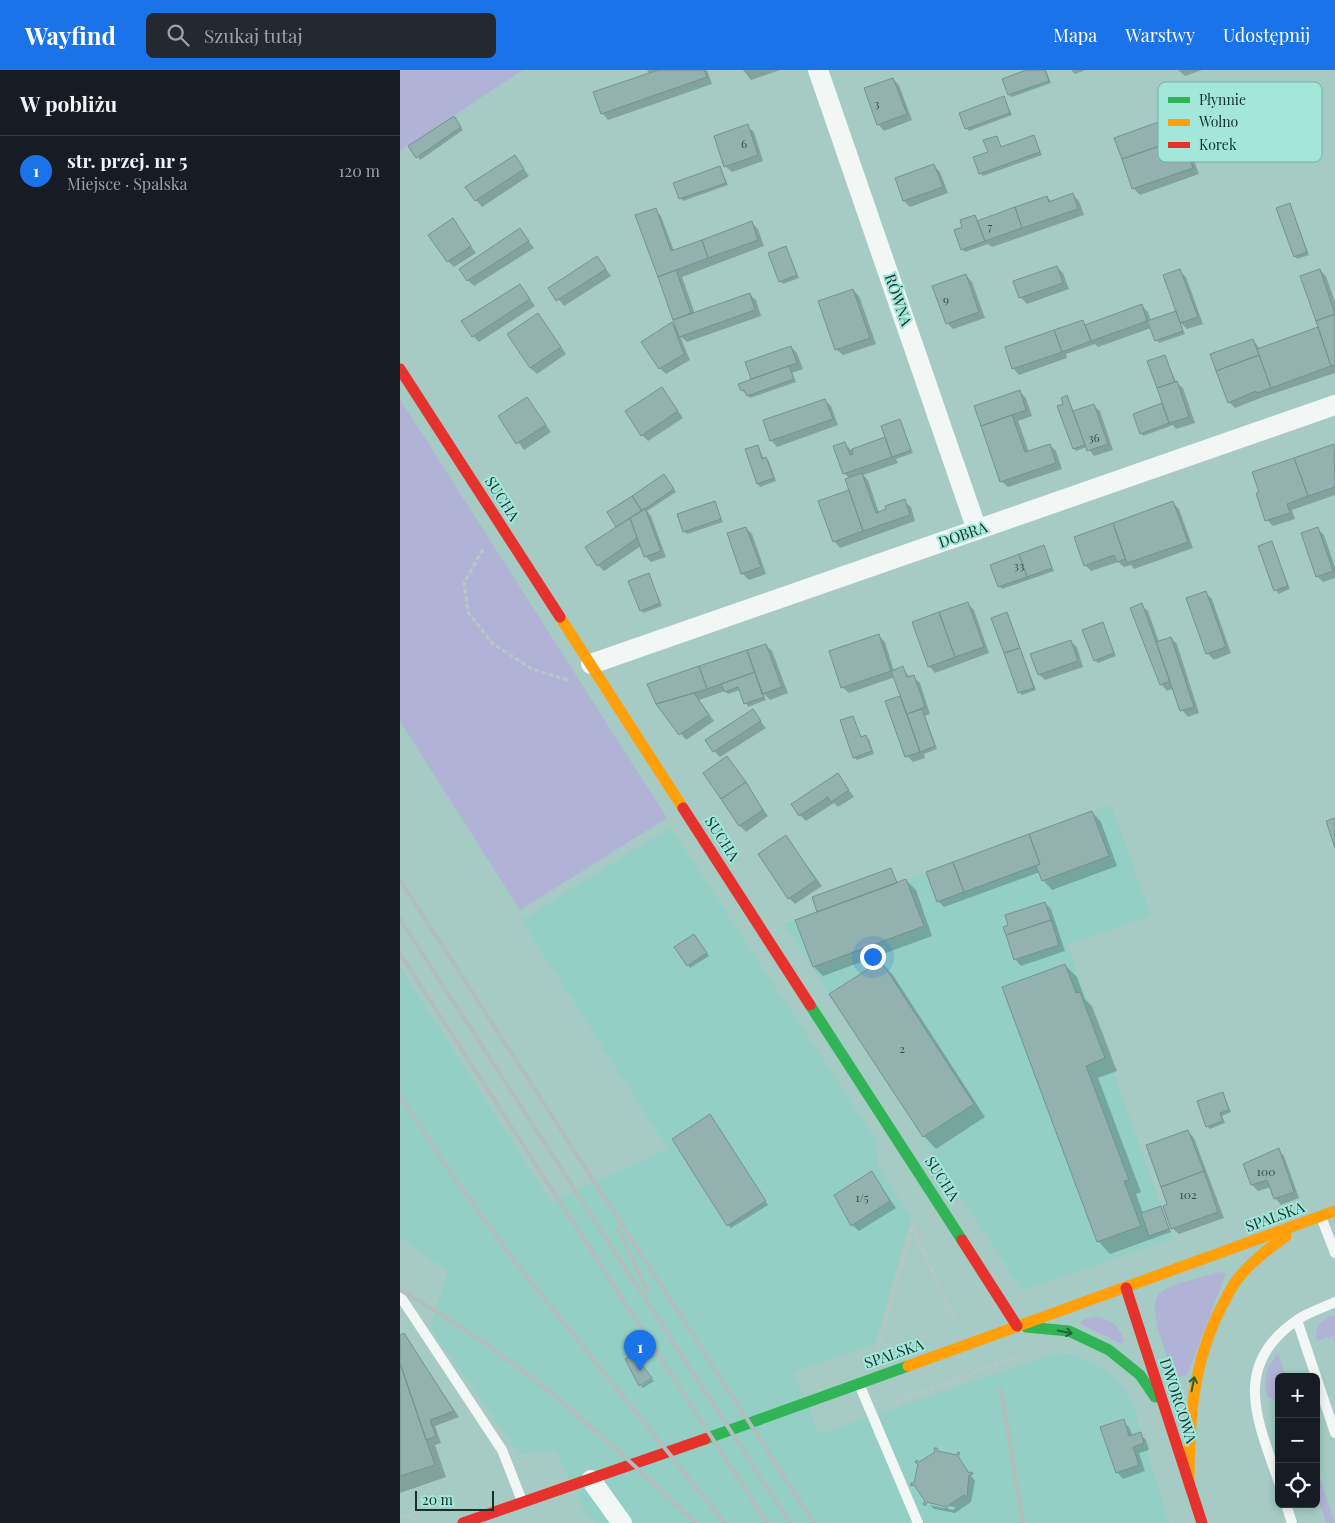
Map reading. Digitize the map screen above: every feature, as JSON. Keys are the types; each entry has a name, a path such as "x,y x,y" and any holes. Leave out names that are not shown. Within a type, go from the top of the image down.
{"street":[{"name":"RÓWNA","path":"818,70 978,530"},
{"name":"SUCHA","path":"400,369 1017,1326"},
{"name":"DOBRA","path":"591,664 1335,405"},
{"name":"SPALSKA","path":"462,1523 591,1480 1335,1212"},
{"path":"1189,1485 1188,1426 1192,1386 1204,1343 1217,1313 1239,1277 1299,1224"},
{"name":"DWORCOWA","path":"1126,1288 1202,1523"},
{"path":"1017,1326 1070,1331 1110,1350 1140,1375 1168,1415"},
{"path":"591,1480 622,1523"}],"lane":[{"path":"1321,1216 1335,1253"},
{"path":"400,1296 502,1450 523,1502"},
{"path":"1275,1471 1257,1418 1254,1376 1267,1347 1297,1320 1335,1302"},
{"path":"1297,1320 1335,1433"},
{"path":"859,1383 918,1523"},
{"path":"1287,1508 1292,1523"}],"path":[{"path":"507,533 481,550 464,582 468,612 492,643 532,669 609,692"},
{"path":"876,1352 912,1226 976,1373"}],"shaded area":[{"path":"400,70 523,70 400,151"},
{"path":"400,399 667,818 520,910 400,721"},
{"path":"1111,805 1151,915 1067,945 1173,1238 1022,1290 784,924"},
{"path":"670,827 876,1140 878,1166 911,1218 875,1343 794,1372 819,1434 1058,1353 1073,1355 1091,1362 1109,1373 1123,1387 1133,1405 1169,1523 595,1523 584,1510 555,1450 520,1454 430,1328 448,1271 400,1238 400,967 551,1202 668,1149 522,920"},
{"path":"1220,1272 1226,1273 1187,1375 1176,1377 1172,1371 1158,1330 1155,1308 1156,1299 1160,1293 1172,1286"},
{"path":"1335,1316 1335,1344 1332,1336 1317,1341 1316,1332 1318,1326 1323,1320"},
{"path":"1094,1317 1113,1323 1124,1341 1122,1344 1080,1324 1083,1320"},
{"path":"1278,1353 1285,1373 1275,1373 1275,1401 1267,1396 1265,1384 1266,1373"},
{"path":"1320,1479 1335,1523 1326,1523 1320,1504"}],"building":[{"path":"658,70 704,70 707,77 601,114 593,92"},
{"path":"1026,70 1045,70 1049,81 1008,95 1002,79"},
{"path":"893,78 907,114 877,125 864,88"},
{"path":"1004,96 1010,113 965,129 959,113"},
{"path":"454,116 461,127 416,158 408,146"},
{"path":"1158,122 1158,147 1122,159 1114,138"},
{"path":"748,124 758,155 724,167 714,136"},
{"path":"1034,135 1040,152 979,174 973,157 988,152 983,140 997,136 1001,147"},
{"path":"1158,147 1158,162 1191,162 1193,168 1132,189 1122,159"},
{"path":"515,155 524,169 475,201 465,187"},
{"path":"934,164 943,187 903,201 895,178"},
{"path":"720,166 726,183 679,199 673,183"},
{"path":"1073,193 1078,209 1022,228 1015,207 1047,196 1049,202"},
{"path":"1290,203 1307,252 1294,257 1276,208"},
{"path":"1015,207 1022,228 985,241 977,221"},
{"path":"656,208 671,251 702,240 708,258 658,277 635,215"},
{"path":"975,215 985,241 961,250 954,230 962,227 960,220"},
{"path":"453,218 471,246 447,262 428,235"},
{"path":"752,221 758,240 708,258 702,240"},
{"path":"520,228 529,241 467,281 459,269"},
{"path":"786,246 797,275 779,282 768,253"},
{"path":"597,256 606,269 556,301 548,288"},
{"path":"1057,266 1063,283 1019,298 1013,281"},
{"path":"1180,269 1198,317 1180,323 1163,275"},
{"path":"1320,269 1335,314 1316,321 1300,276"},
{"path":"676,270 691,313 673,320 658,277"},
{"path":"966,274 979,312 946,324 932,286"},
{"path":"520,284 530,299 472,337 461,321"},
{"path":"853,289 870,338 835,350 818,301"},
{"path":"750,293 755,310 679,337 673,320"},
{"path":"1142,304 1147,321 1091,341 1085,325"},
{"path":"1176,311 1183,331 1155,341 1147,321"},
{"path":"538,313 561,347 530,368 507,334"},
{"path":"1335,314 1335,365 1331,366 1316,321"},
{"path":"1083,320 1091,341 1062,352 1054,330"},
{"path":"672,322 684,354 659,369 641,342"},
{"path":"1318,327 1331,366 1271,388 1257,349"},
{"path":"1054,330 1062,352 1012,369 1005,347"},
{"path":"1253,339 1259,355 1216,371 1210,354"},
{"path":"791,346 797,363 751,379 745,362"},
{"path":"1165,355 1175,382 1157,388 1147,361"},
{"path":"1259,355 1271,388 1257,393 1256,391 1228,403 1216,371"},
{"path":"789,366 794,379 747,396 744,390 741,391 738,384"},
{"path":"1177,381 1189,417 1169,423 1157,388"},
{"path":"662,387 678,411 641,436 625,411"},
{"path":"1020,390 1026,410 981,426 974,406"},
{"path":"1067,395 1085,445 1073,449 1057,406 1063,404 1061,398"},
{"path":"527,397 546,425 516,444 498,416"},
{"path":"825,399 833,419 770,441 763,420"},
{"path":"1162,403 1169,423 1140,434 1133,414"},
{"path":"1094,404 1108,444 1087,451 1073,411"},
{"path":"1012,415 1025,452 1050,444 1056,463 1000,482 981,426"},
{"path":"900,419 911,450 892,457 881,426"},
{"path":"885,437 892,457 843,474 833,446 845,442 850,455 853,454 852,449"},
{"path":"1334,444 1335,487 1308,496 1294,458"},
{"path":"758,445 762,459 766,457 774,478 757,484 745,449"},
{"path":"1294,458 1308,496 1287,504 1290,513 1265,521 1256,493 1259,492 1252,472"},
{"path":"862,473 876,513 886,509 885,506 905,499 910,515 863,531 845,479"},
{"path":"664,474 674,489 642,511 632,496"},
{"path":"849,490 863,531 833,542 818,501"},
{"path":"632,496 642,511 616,527 607,512"},
{"path":"715,501 721,519 683,532 677,514"},
{"path":"1173,501 1188,542 1127,563 1113,523"},
{"path":"645,508 661,551 644,557 630,518"},
{"path":"630,518 637,538 597,566 585,547"},
{"path":"1113,523 1125,559 1117,562 1114,555 1084,566 1074,537"},
{"path":"746,527 761,567 741,574 727,533"},
{"path":"1318,527 1333,571 1316,577 1301,533"},
{"path":"1272,541 1288,586 1274,591 1258,546"},
{"path":"1044,545 1052,568 1027,577 1019,554"},
{"path":"1019,554 1027,577 998,587 990,565"},
{"path":"649,573 660,603 640,611 628,581"},
{"path":"1206,591 1226,647 1206,654 1186,598"},
{"path":"968,602 984,647 955,657 939,612"},
{"path":"1142,603 1170,681 1160,685 1130,608"},
{"path":"939,612 955,657 928,667 912,622"},
{"path":"1007,612 1020,648 1004,653 991,618"},
{"path":"1103,622 1114,653 1094,661 1082,630"},
{"path":"879,634 891,671 841,688 829,651"},
{"path":"1171,637 1194,707 1180,711 1156,642"},
{"path":"1071,640 1078,661 1038,675 1030,654"},
{"path":"766,644 782,687 762,694 747,650"},
{"path":"1020,648 1034,688 1018,693 1004,653"},
{"path":"747,650 755,672 707,689 699,666"},
{"path":"699,666 707,689 656,704 647,684"},
{"path":"903,666 907,677 914,675 925,707 907,714 891,671"},
{"path":"755,672 764,697 744,704 738,687 725,692 721,684"},
{"path":"694,693 709,715 679,735 656,704"},
{"path":"900,696 920,752 905,757 885,701"},
{"path":"753,709 761,721 713,752 705,740"},
{"path":"922,709 935,746 920,752 907,714"},
{"path":"853,716 861,737 866,735 872,751 853,758 840,720"},
{"path":"727,756 746,782 721,799 703,773"},
{"path":"838,773 849,790 831,802 828,797 799,816 791,804"},
{"path":"746,782 763,810 739,826 721,799"},
{"path":"1092,811 1109,856 1042,881 1036,866 1040,864 1029,834"},
{"path":"1335,818 1335,848 1326,821"},
{"path":"1029,834 1040,864 964,892 953,862"},
{"path":"786,835 816,880 788,899 758,854"},
{"path":"953,862 964,892 937,902 926,872"},
{"path":"891,868 897,883 817,912 812,897"},
{"path":"906,879 924,926 813,967 795,920"},
{"path":"1045,902 1051,920 1006,935 1003,927 1008,925 1005,915"},
{"path":"1051,920 1059,945 1014,960 1006,935"},
{"path":"694,934 707,953 687,966 674,947"},
{"path":"881,961 974,1104 923,1137 829,994"},
{"path":"1065,964 1076,993 1080,992 1105,1058 1086,1066 1129,1180 1124,1181 1141,1226 1097,1242 1002,987"},
{"path":"1223,1092 1229,1110 1220,1113 1223,1121 1206,1127 1197,1101"},
{"path":"710,1114 766,1201 727,1226 672,1139"},
{"path":"1188,1130 1204,1171 1161,1187 1146,1145"},
{"path":"1279,1148 1294,1192 1274,1199 1267,1180 1251,1185 1243,1164"},
{"path":"872,1171 890,1201 851,1226 834,1195"},
{"path":"1204,1171 1218,1212 1171,1229 1163,1206 1167,1204 1161,1187"},
{"path":"1161,1206 1169,1229 1149,1236 1141,1213"},
{"path":"404,1333 454,1411 430,1420 436,1436 426,1440 400,1363 400,1335"},
{"path":"634,1354 652,1378 639,1386 625,1359"},
{"path":"400,1363 435,1465 400,1476"},
{"path":"1124,1419 1129,1436 1141,1432 1144,1443 1133,1447 1139,1465 1116,1473 1100,1427"},
{"path":"934,1448 937,1448 938,1451 956,1455 958,1452 960,1453 958,1456 969,1473 972,1472 973,1474 969,1475 967,1497 964,1495 948,1506 946,1510 946,1507 927,1502 925,1506 923,1504 925,1501 914,1485 911,1486 911,1483 914,1483 918,1464 915,1462 917,1460 919,1462 935,1452"}],"railway":[{"path":"400,880 814,1523"},
{"path":"400,919 790,1523"},
{"path":"400,954 767,1523"},
{"path":"400,1096 455,1179 512,1258 725,1523"},
{"path":"618,1229 648,1292"},
{"path":"400,1290 442,1315 519,1368 591,1427 695,1523"},
{"path":"1001,1389 1023,1523"}],"traffic: fast":[{"path":"810,1005 962,1240"},
{"path":"1026,1327 1069,1331 1109,1350 1140,1375 1155,1397"},
{"path":"705,1439 908,1366"}],"traffic: slow":[{"path":"560,617 683,808"},
{"path":"908,1366 1335,1211"},
{"path":"1189,1485 1190,1438 1194,1393 1198,1371 1212,1327 1237,1279 1256,1259 1286,1236"}],"traffic: jam":[{"path":"400,369 560,617"},
{"path":"683,808 810,1005"},
{"path":"962,1240 1017,1326"},
{"path":"1126,1288 1202,1523"},
{"path":"463,1523 705,1439"}],"place":[{"name":"str. przej. nr 5","path":"640,1371"}]}
